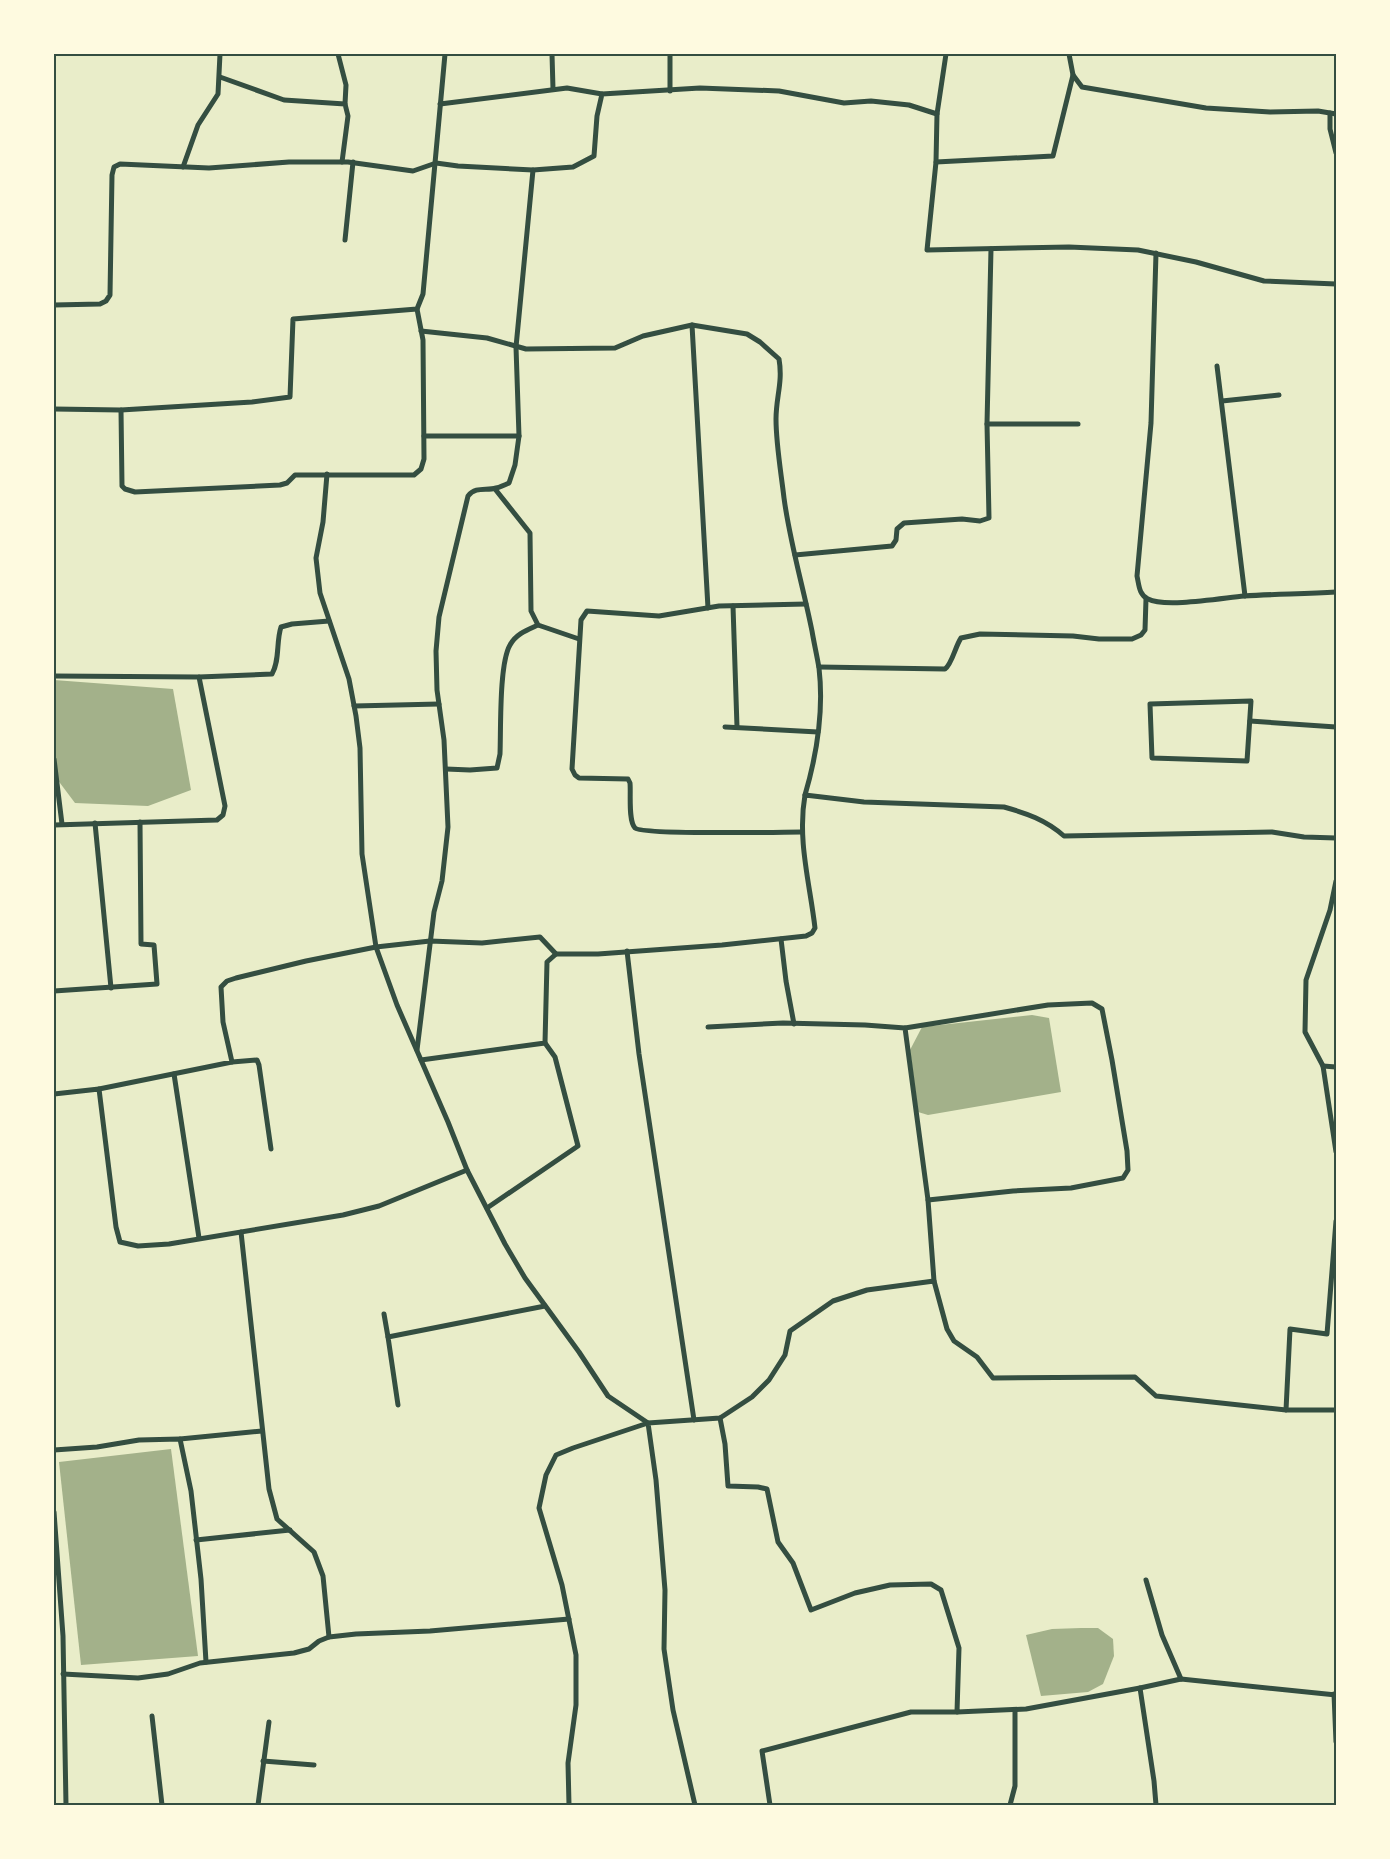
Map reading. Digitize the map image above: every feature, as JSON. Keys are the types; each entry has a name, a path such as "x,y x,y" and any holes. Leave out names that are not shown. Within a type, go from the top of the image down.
{"street":[{"path":"183,167 198,125 218,94 220,54"},
{"path":"338,54 346,85 345,104 348,116 342,162"},
{"path":"122,410 122,486 135,492 280,485 287,484 295,475 414,475 421,469 424,459 423,340 417,308 423,294 445,54"},
{"path":"552,54 553,89"},
{"path":"670,54 670,91"},
{"path":"946,54 937,114 936,162 927,250 1069,247 1138,250 1196,262 1264,281 1336,284"},
{"path":"936,162 1053,156 1073,76 1069,54"},
{"path":"1073,76 1082,87 1206,108 1270,112 1318,111 1336,114"},
{"path":"220,77 284,100 345,104"},
{"path":"440,104 567,88 602,94 718,88 779,91 844,102 872,101 909,105 937,114"},
{"path":"54,305 100,304 110,295 112,175 114,168 120,164 209,168 289,162 353,162 414,171 436,163 533,170 573,167 594,156 597,116 602,94"},
{"path":"1330,113 1330,129 1336,153"},
{"path":"345,240 353,162"},
{"path":"417,1051 434,912 442,881 448,827 444,740 437,690 436,651 439,616 468,496 476,489 495,489 509,483 515,465 519,436 516,346 533,170"},
{"path":"795,555 892,546 896,540 897,529 904,523 962,519 980,521 989,518 987,424 991,248"},
{"path":"1156,254 1151,423 1137,576 1140,592 1146,599 1154,602 1336,592"},
{"path":"54,410 122,410 252,402 290,397 292,319 417,308"},
{"path":"421,331 487,338 526,349 615,348 643,336 692,325 747,334 760,342 779,359 782,375 776,418 789,536 795,555 819,667 821,701 818,732 814,766 802,812 807,881 815,928 812,933 806,936 781,939 598,954 556,954 547,962 545,1043 555,1057 578,1146 487,1208"},
{"path":"692,325 708,608"},
{"path":"1217,366 1245,596"},
{"path":"1222,401 1279,395"},
{"path":"987,424 1078,424"},
{"path":"424,436 519,436"},
{"path":"328,474 323,522 316,558 320,593 349,679 354,706 360,748 362,854 376,947 397,1005 467,1170 525,1278 608,1396 648,1423 656,1480 665,1590 664,1649 673,1710 695,1805"},
{"path":"495,489 530,533 531,611 538,625"},
{"path":"819,667 944,669 949,666 951,657 961,638 980,634 1132,639 1142,635 1145,630 1146,599"},
{"path":"802,832 661,832 636,830 631,817 630,783 628,779 579,778 572,769 579,639 581,620 587,611 659,616 708,608 806,604"},
{"path":"733,606 737,727"},
{"path":"54,676 199,677 272,674 276,667 278,637 281,627 292,624 329,621"},
{"path":"446,770 497,768 500,754 504,665 509,646 518,634 538,625 579,639"},
{"path":"54,825 217,820 224,815 225,806 199,677"},
{"path":"1252,701 1250,721 1247,761 1152,758 1150,704 1252,701"},
{"path":"354,706 439,704"},
{"path":"1250,721 1336,727"},
{"path":"725,727 818,732"},
{"path":"54,759 62,824"},
{"path":"805,795 864,802 1004,807 1026,813 1051,824 1064,836 1272,832 1304,837 1336,838"},
{"path":"54,991 157,984 154,945 141,944 140,822"},
{"path":"95,823 111,988"},
{"path":"1336,881 1330,910 1306,980 1305,1032 1323,1066 1336,1152"},
{"path":"232,1062 223,1022 221,987 227,981 306,961 376,947 430,941 482,943 540,937 556,954"},
{"path":"781,939 794,1024"},
{"path":"627,951 639,1054 694,1420"},
{"path":"708,1027 794,1024 865,1025 905,1028 1048,1005 1081,1003 1097,1005 1102,1009 1127,1152 1128,1170 1123,1178 1071,1188 1013,1191 928,1200"},
{"path":"905,1028 928,1200 934,1281 946,1329 954,1341 977,1357 993,1378 1136,1377 1156,1396 1286,1410 1336,1410"},
{"path":"421,1060 545,1043"},
{"path":"54,1094 99,1089 232,1062 257,1060 271,1149"},
{"path":"1323,1066 1336,1067"},
{"path":"174,1074 199,1238"},
{"path":"99,1089 116,1227 120,1242 138,1246 241,1232 343,1215 379,1206 467,1170"},
{"path":"1286,1410 1290,1329 1327,1334 1333,1288 1336,1221"},
{"path":"241,1232 269,1489 277,1520 314,1552 323,1576 329,1637"},
{"path":"569,1805 568,1763 576,1705 576,1655 562,1585 540,1508 546,1475 556,1455 648,1423 720,1418 752,1397 769,1380 785,1355 790,1331 833,1301 866,1290 934,1281"},
{"path":"388,1337 545,1306"},
{"path":"384,1314 398,1405"},
{"path":"720,1418 725,1444 728,1486 758,1487 767,1490 778,1542 793,1563 811,1610 855,1593 890,1585 931,1584 941,1590 959,1648 957,1712"},
{"path":"54,1450 97,1447 139,1440 180,1439 262,1431"},
{"path":"180,1439 191,1490 202,1579 206,1662"},
{"path":"54,1512 63,1636 66,1805"},
{"path":"196,1540 290,1530"},
{"path":"1146,1580 1162,1636 1181,1679"},
{"path":"64,1674 138,1678 168,1674 206,1662 309,1650 319,1641 329,1637 430,1631 570,1619"},
{"path":"770,1805 762,1751 911,1712 1016,1710 1181,1679 1335,1695 1336,1742"},
{"path":"1140,1688 1156,1805"},
{"path":"1010,1805 1014,1786 1016,1710"},
{"path":"152,1716 162,1805"},
{"path":"258,1805 269,1722"},
{"path":"263,1761 314,1765"}],"shaded area":[{"path":"54,680 173,689 191,790 148,806 75,803 57,779 54,751"},
{"path":"1032,1015 1049,1018 1061,1092 928,1115 918,1112 910,1050 922,1027"},
{"path":"171,1449 198,1656 81,1665 59,1462"},
{"path":"1098,1628 1113,1639 1114,1656 1103,1684 1088,1692 1041,1696 1026,1635 1052,1629"}]}
